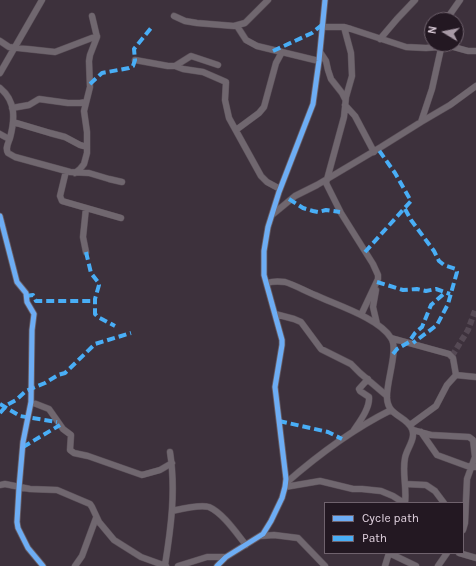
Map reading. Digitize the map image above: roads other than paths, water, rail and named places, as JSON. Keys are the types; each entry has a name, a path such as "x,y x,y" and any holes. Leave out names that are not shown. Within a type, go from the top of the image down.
{"street":[{"path":"0,73 42,0"},
{"path":"174,16 185,21 197,23 237,26 248,21 268,0"},
{"path":"286,485 275,387 282,340 263,270 264,251 271,216 280,189 313,104 325,0"},
{"path":"380,39 415,0"},
{"path":"452,12 460,0"},
{"path":"74,173 84,164 87,147 87,132 84,111 90,87 89,57 97,36 92,16"},
{"path":"237,26 243,37 249,43 266,49 319,60"},
{"path":"323,27 344,27 406,48 424,48"},
{"path":"344,27 351,53 352,74 345,102 344,116 326,180 326,185 373,264 378,276 373,307 377,324"},
{"path":"0,41 6,45 14,47 55,52 97,36"},
{"path":"464,50 476,51"},
{"path":"236,130 259,113 264,107 275,67 282,52"},
{"path":"320,52 326,61 331,78 342,93 345,102 358,122 374,152"},
{"path":"421,122 432,89 440,52"},
{"path":"175,66 191,56 218,65"},
{"path":"135,60 203,72 226,82 226,109 229,118 261,176 267,182 280,189"},
{"path":"271,216 295,196 374,152 450,105 476,86"},
{"path":"0,88 9,96 12,108 13,122 6,150 11,155 74,173 89,173 122,182"},
{"path":"12,108 29,105 39,100 68,103 86,102"},
{"path":"13,122 44,132 67,137 80,145 87,147"},
{"path":"0,134 9,140"},
{"path":"66,171 60,191 60,199 68,204 121,218"},
{"path":"86,208 83,237 86,252"},
{"path":"0,221 7,240 17,284 26,293 27,302 34,314 32,330 32,402 25,430 17,520 18,528 28,548 43,566"},
{"path":"0,238 7,240"},
{"path":"267,283 278,281 288,283 361,315 377,324 391,338 449,354 453,358 456,375"},
{"path":"361,315 376,283"},
{"path":"275,314 301,322 319,347 351,364 387,396"},
{"path":"391,338 394,349 387,382 387,396 391,410 411,428 421,432 431,435 473,437 475,459 474,467 467,479 464,516"},
{"path":"456,375 476,377"},
{"path":"411,428 436,406 447,385 456,375"},
{"path":"353,431 363,416 369,401 368,396 359,389 368,380"},
{"path":"32,402 49,409 63,429 71,435 70,450 74,453 88,456 144,475 160,470 172,463"},
{"path":"217,566 226,557 260,536 267,529 286,485 308,464 353,431 391,410"},
{"path":"405,502 403,471 406,452 413,437 411,428"},
{"path":"421,432 435,453 458,463 474,467"},
{"path":"0,485 6,484 19,488 57,490 90,504 96,518 114,540 141,557 166,566 173,490 170,452"},
{"path":"286,485 320,481 353,489 381,491 403,502"},
{"path":"405,484 426,485 435,491 443,502"},
{"path":"172,511 192,507 210,508 227,521 246,545"},
{"path":"76,566 82,556 96,518"},
{"path":"260,536 274,535 298,538 325,566"},
{"path":"385,566 390,554"},
{"path":"392,554 416,566"},
{"path":"438,566 446,554"},
{"path":"462,554 476,558"},
{"path":"178,566 207,557 226,557"}],"tunnel":[{"path":"452,356 468,330 476,308"}]}
